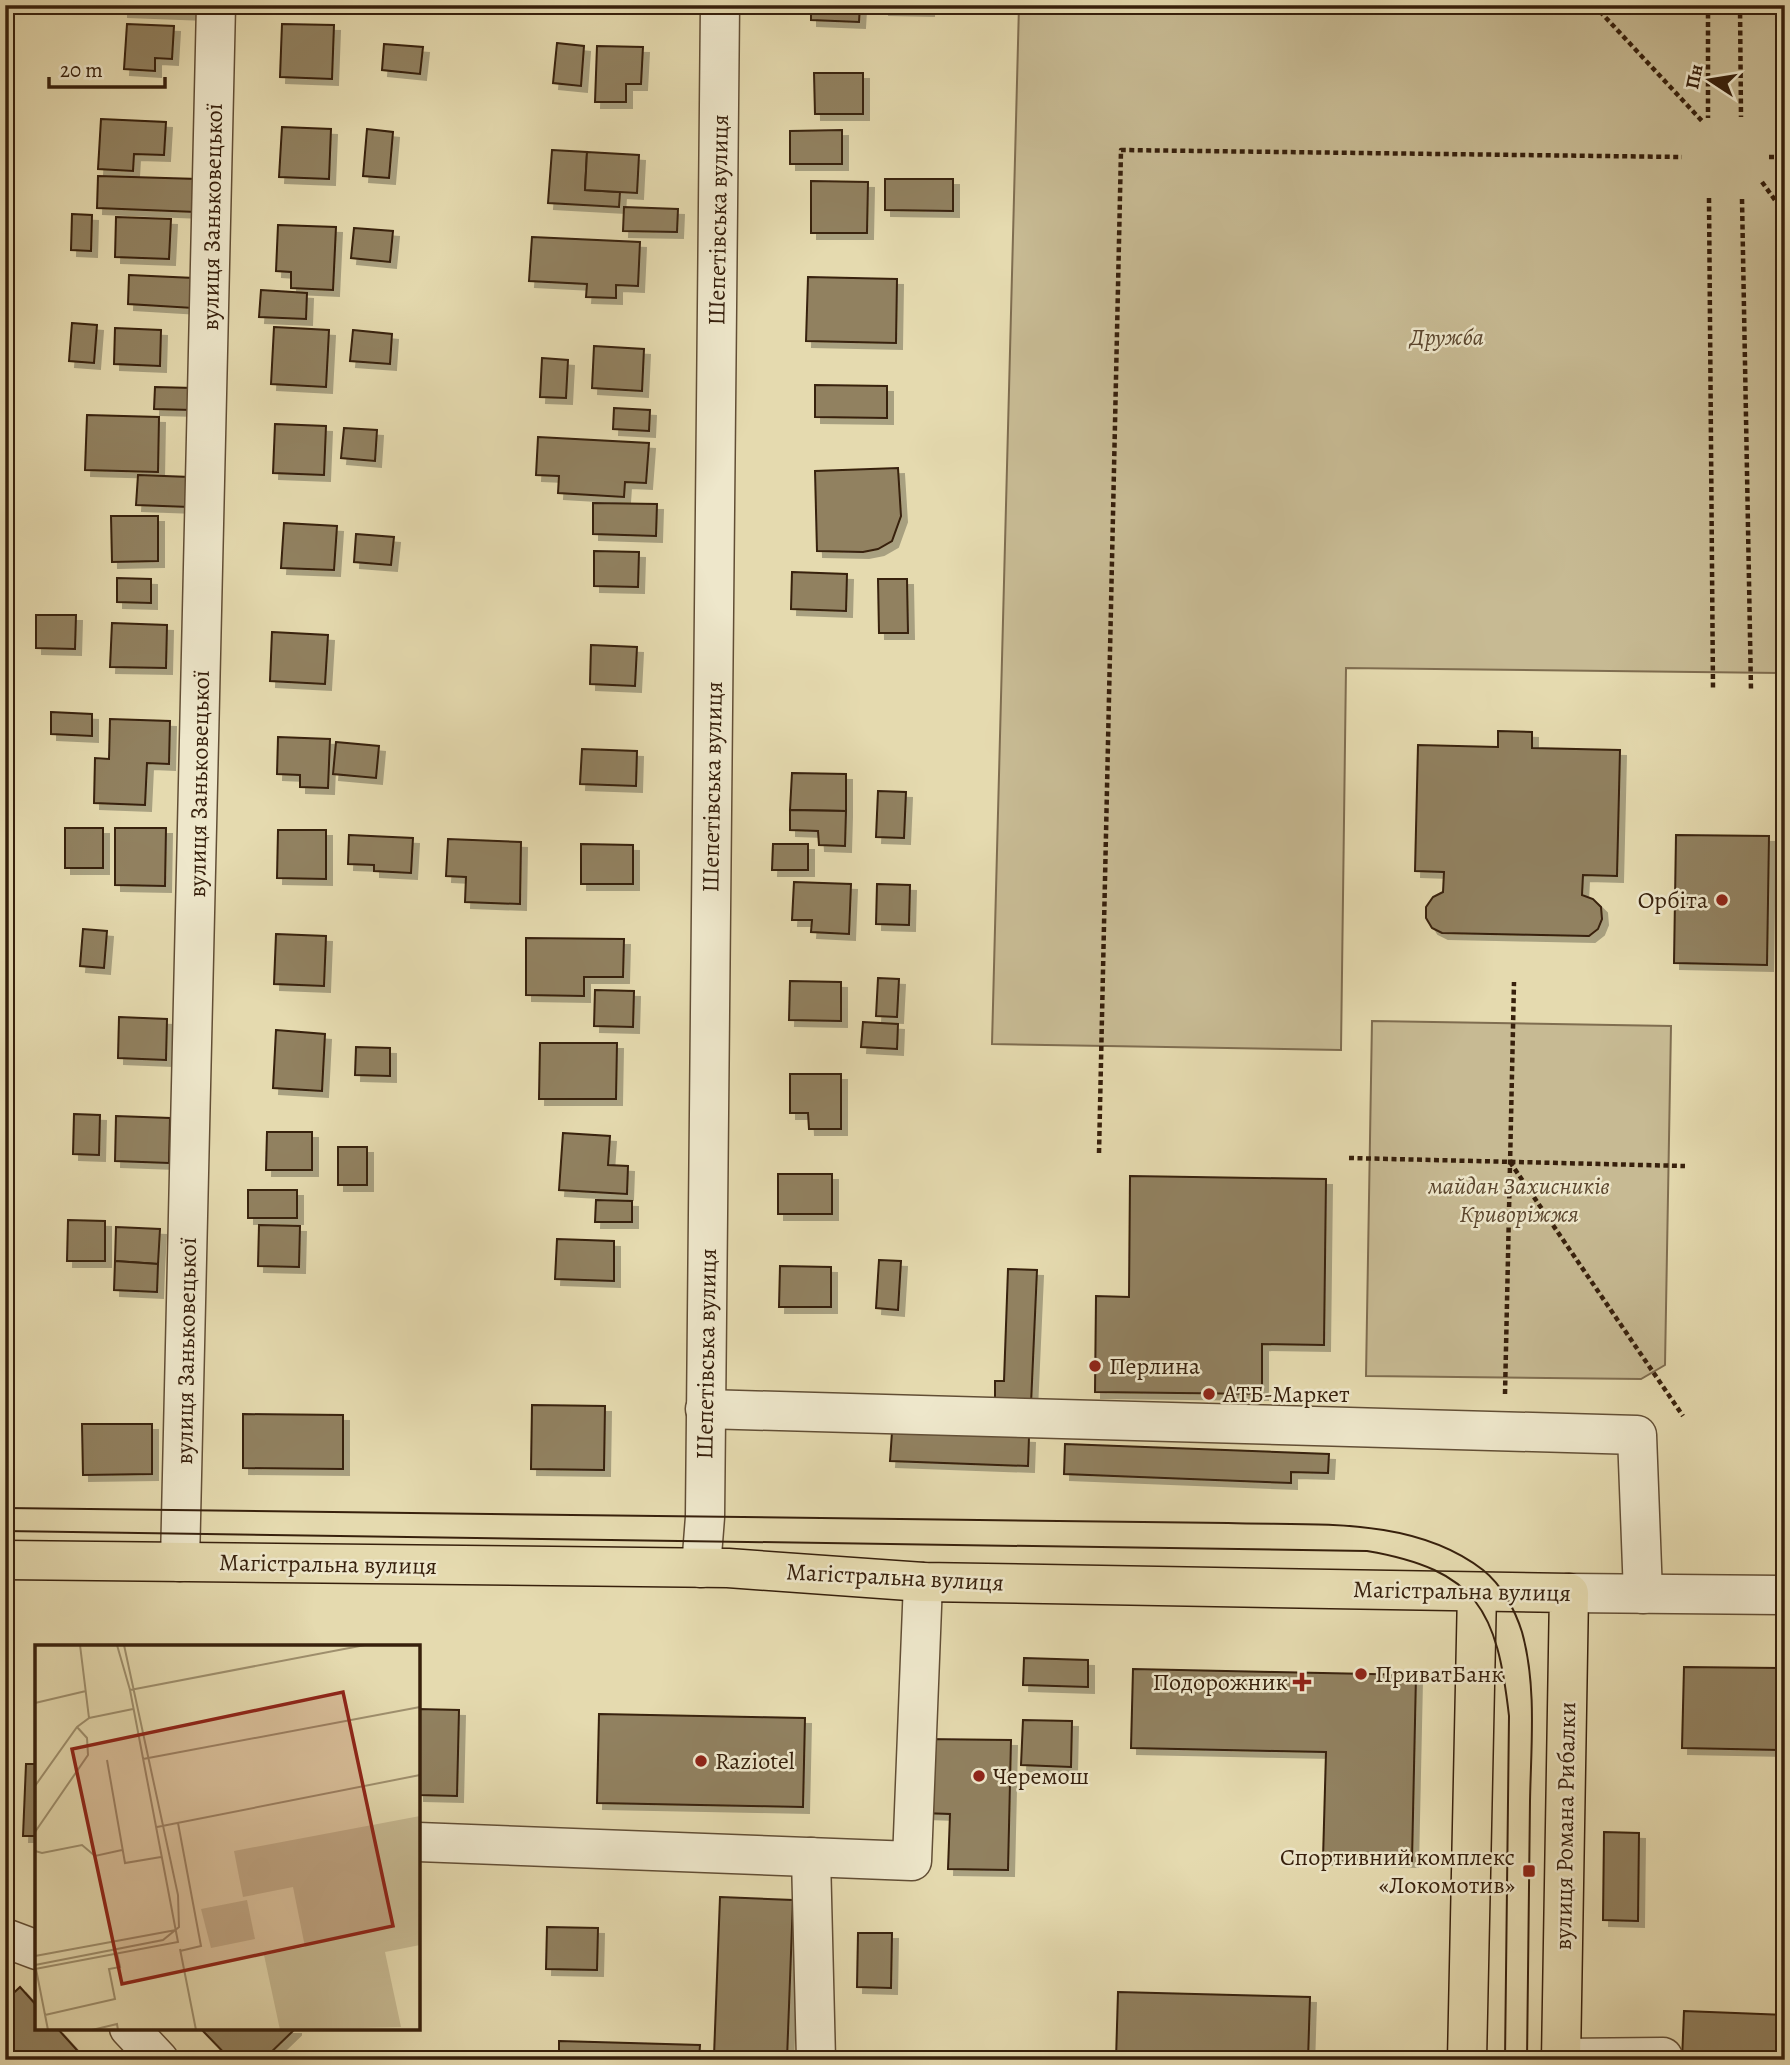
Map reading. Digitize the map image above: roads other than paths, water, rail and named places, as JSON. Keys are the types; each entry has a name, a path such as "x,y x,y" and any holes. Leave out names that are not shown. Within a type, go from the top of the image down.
{"main road":[{"name":"Магістральна вулиця","path":"5,1560 701,1568 923,1582 1569,1593"},
{"path":"1467,2060 1477,1592"},
{"name":"вулиця Романа Рибалки","path":"1561,2059 1569,1593"}],"street":[{"name":"вулиця Заньковецької","path":"180,1562 216,5"},
{"name":"Шепетівська вулиця","path":"701,1568 720,5"},
{"path":"705,1409 1637,1435 1643,1594"},
{"path":"420,1842 912,1861 923,1582"},
{"name":"Магістральна вулиця","path":"1569,1593 1785,1595"},
{"path":"810,1857 816,2060"},
{"path":"5,1938 35,1949"},
{"path":"131,2030 159,2060"},
{"path":"1561,2059 1663,2060"}],"tram line":[{"path":"5,1508 1293,1524 1360,1527 1425,1540 1455,1552 1483,1570 1496,1583 1516,1615 1527,1653 1532,1716 1527,2060"},
{"path":"5,1531 1367,1551 1404,1559 1434,1570 1458,1584 1475,1601 1488,1623 1504,1680 1509,1716 1505,2060"}],"place":[{"name":"Орбіта","path":"1722,900"},
{"name":"Перлина","path":"1095,1366"},
{"name":"АТБ-Маркет","path":"1209,1394"},
{"name":"ПриватБанк","path":"1361,1674"},
{"name":"Подорожник","path":"1302,1682"},
{"name":"Raziotel","path":"701,1761"},
{"name":"Черемош","path":"979,1776"},
{"name":"Спортивний комплекс «Локомотив»","path":"1529,1871"}],"park label":[{"name":"Дружба","path":"1447,337"},
{"name":"майдан Захисників Криворіжжя","path":"1519,1200"}]}
